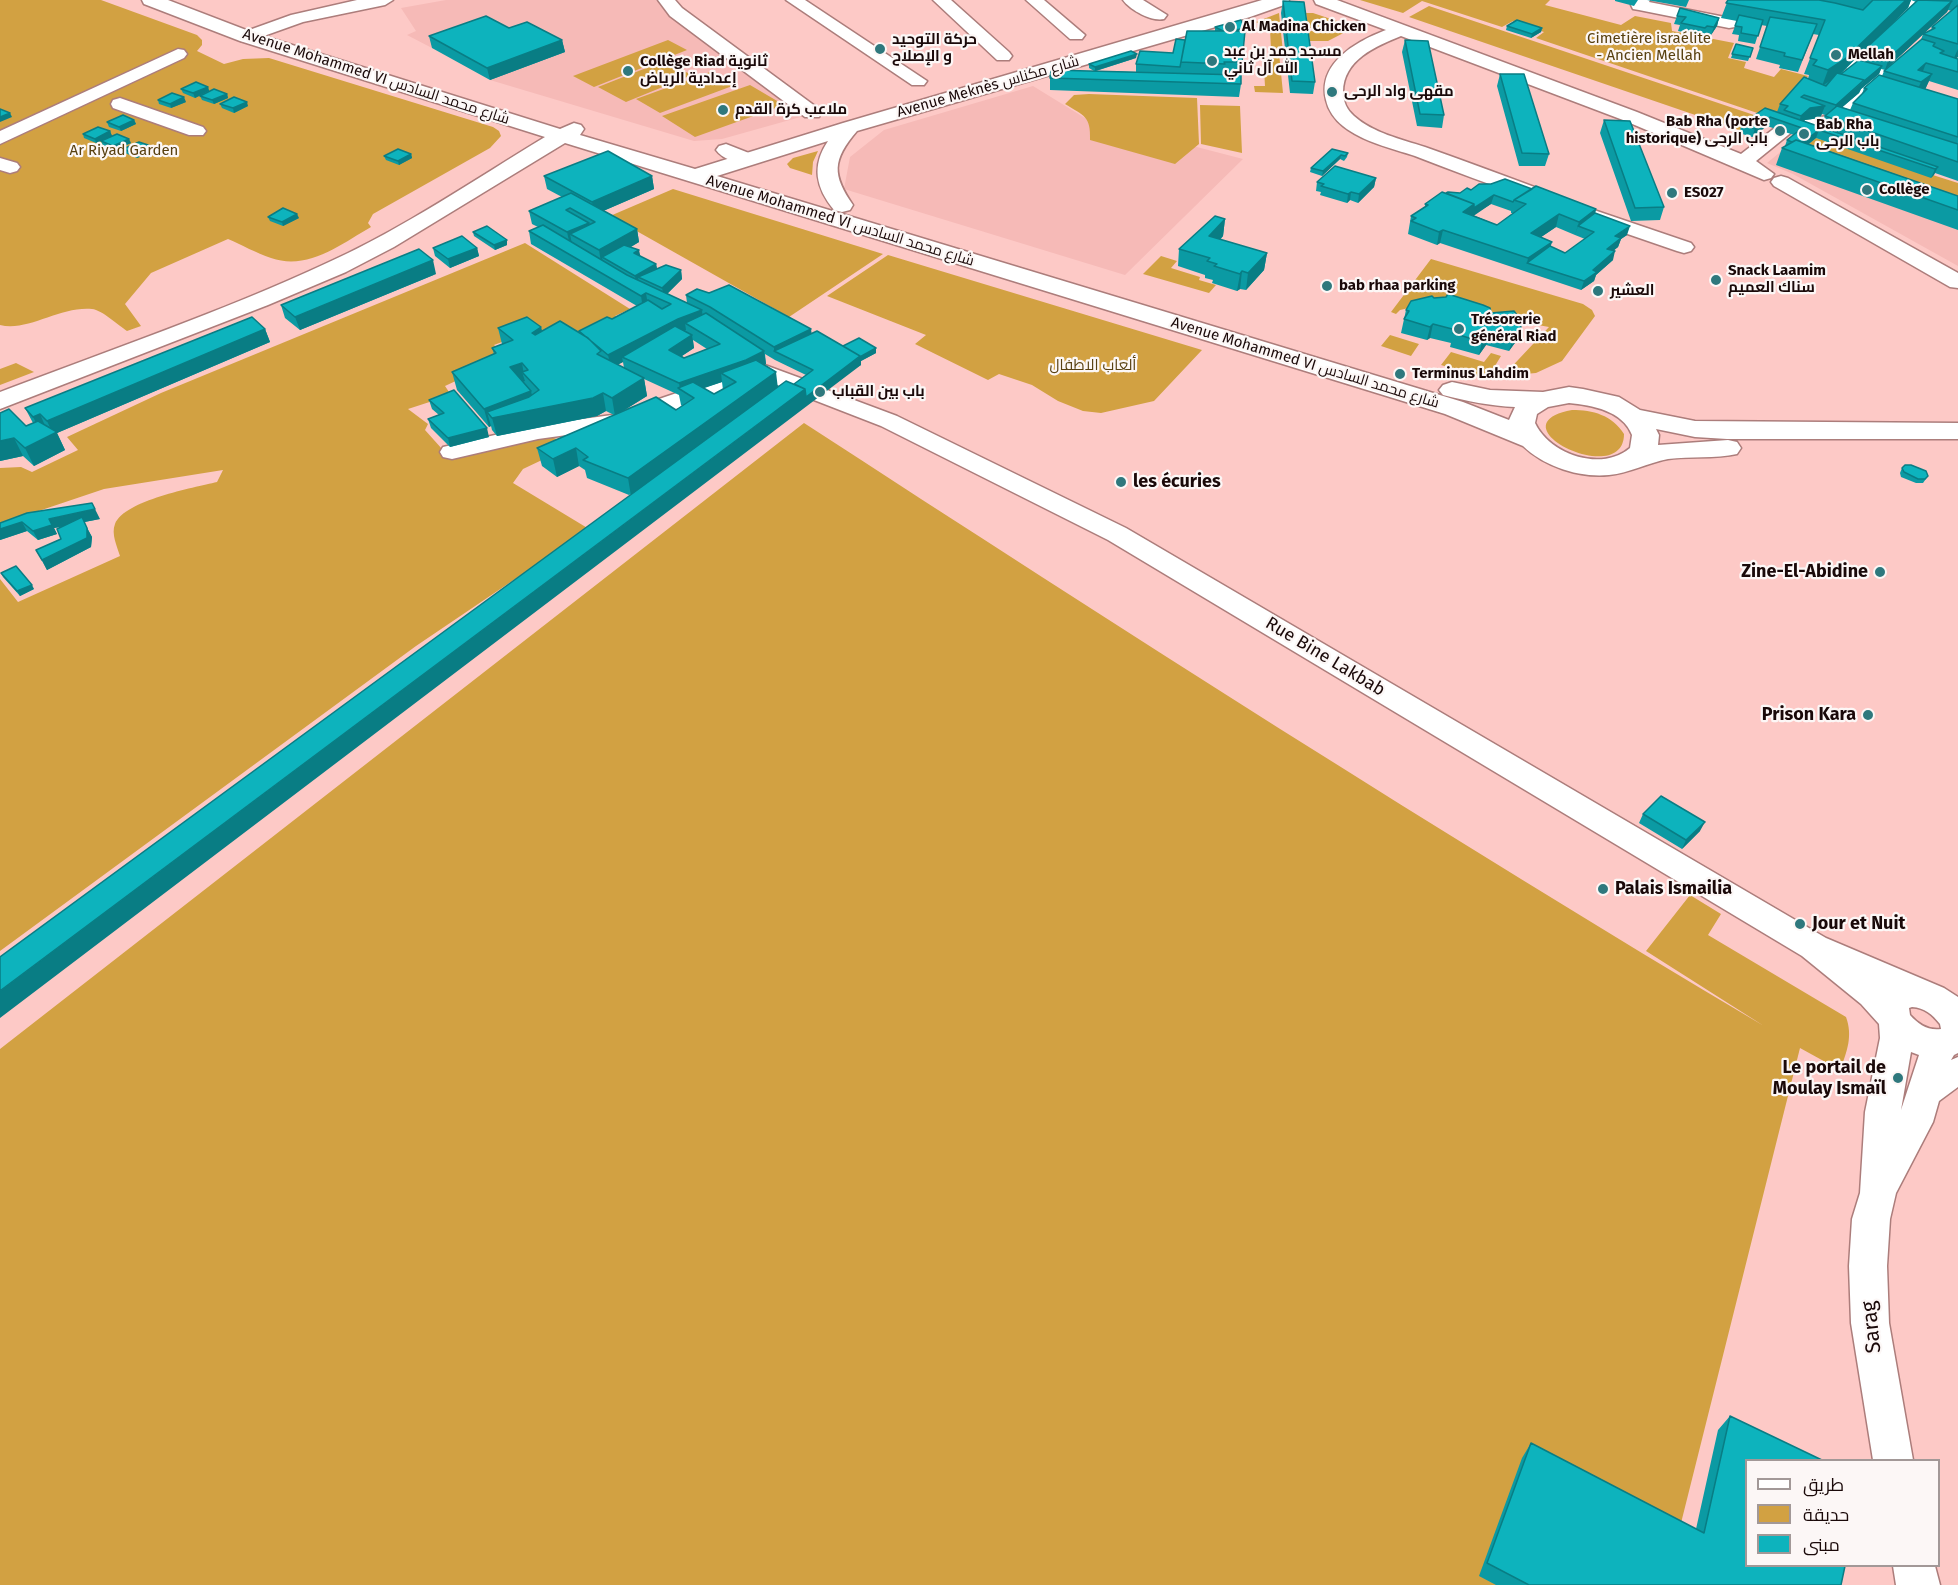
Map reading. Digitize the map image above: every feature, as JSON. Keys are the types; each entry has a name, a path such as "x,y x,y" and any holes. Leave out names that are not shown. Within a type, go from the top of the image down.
{"main road":[{"name":"Avenue Mohammed VI شارع محمد السادس","path":"151,0 247,37 562,136 666,168 696,168"},
{"name":"Avenue Mohammed VI شارع محمد السادس","path":"189,0 266,28 581,125 696,168 1454,408 1507,428 1529,440 1553,458 1588,466 1617,466 1638,457 1701,448 1958,447"},
{"name":"Avenue Meknès شارع مكناس","path":"696,168 1241,0"},
{"name":"Avenue Meknès شارع مكناس","path":"724,159 747,159 1243,13 1280,0"},
{"path":"0,401 260,300 338,267 387,242 581,125"},
{"path":"842,204 829,189 826,176 836,143 850,127"},
{"name":"Avenue Mohammed VI شارع محمد السادس","path":"724,159 842,204 1461,393 1514,401 1542,400 1569,395 1590,397 1610,403 1633,416 1695,429 1958,432"},
{"path":"1529,440 1522,428 1522,417 1530,407 1542,400"},
{"path":"1633,416 1642,426 1647,437 1645,448 1638,457"}],"street":[{"path":"247,37 266,28 351,3 385,0"},
{"path":"794,0 918,81"},
{"path":"941,0 1003,56"},
{"path":"1034,0 1076,35"},
{"path":"1131,0 1158,15"},
{"path":"1308,0 1325,2 1536,80 1743,162 1958,282"},
{"path":"1641,3 1721,22 1720,0"},
{"path":"1834,121 1890,70 1853,65 1920,1 1936,8"},
{"path":"674,2 676,12 812,113"},
{"path":"1401,30 1365,45 1354,53 1334,77 1334,99 1339,111 1348,122 1386,139 1684,247"},
{"path":"0,138 178,54"},
{"path":"1870,88 1892,95"},
{"path":"120,104 196,131"},
{"path":"1743,162 1792,128 1834,121 1857,128"},
{"name":"Rue Bine Lakbab","path":"452,452 538,432 616,422 762,371 889,421 1117,534 1814,947"},
{"path":"771,401 807,388"},
{"path":"1814,947 1873,994 1912,1037 1922,1042 1949,1029"},
{"path":"1814,947 1949,1029"},
{"path":"1894,1019 1895,1000 1902,996 1949,1029"},
{"name":"Sarag","path":"1893,1459 1870,1323 1868,1266 1872,1219 1878,1193 1883,1112 1897,1038 1894,1019"},
{"name":"Sarag","path":"1878,1193 1915,1122 1935,1057 1949,1029"},
{"path":"1914,1567 1918,1585"}],"shaded area":[{"name":"Collège Riad ثانوية إعدادية الرياض","path":"446,0 656,0 667,14 804,116 722,139 694,141 490,80 489,28 432,48 407,35 416,31 401,8"},
{"path":"1033,86 1085,118 1243,159 1125,275 844,189 850,157 884,130"},
{"path":"1784,149 1958,208 1958,266 1793,174 1767,163"}],"green space":[{"name":"Ar Riyad Garden","path":"0,0 101,0 197,35 202,40 202,45 197,51 224,64 243,59 269,58 493,127 499,131 501,136 490,148 373,214 368,223 371,227 324,254 298,261 285,261 265,256 228,239 151,273 125,304 141,326 127,331 105,315 92,309 68,311 22,325 0,325"},
{"name":"Cimetière israélite - Ancien Mellah","path":"1360,0 1550,0 1545,5 1621,25 1635,16 1671,23 1672,31 1734,43 1728,58 1746,62 1744,68 1774,77 1781,69 1808,76 1772,118 1536,38 1544,32 1513,21 1502,27 1422,1 1403,13"},
{"path":"1429,6 1760,117 1742,131 1409,17"},
{"path":"1279,13 1283,52 1279,53 1283,93 1255,92 1254,86 1265,86 1264,69 1272,68 1270,30 1256,22"},
{"path":"1306,13 1313,13 1355,27 1328,41 1310,41 1308,31 1319,31 1318,28 1308,28"},
{"path":"668,40 687,50 594,87 573,76"},
{"path":"664,61 692,75 626,102 598,87"},
{"path":"710,72 735,85 660,113 636,99"},
{"name":"ملاعب كرة القدم","path":"750,85 784,105 695,137 662,116"},
{"path":"1074,95 1197,98 1199,144 1175,164 1090,140 1088,121 1065,104"},
{"path":"1200,105 1240,106 1242,153 1201,144"},
{"path":"1816,138 1958,183 1958,208 1797,153"},
{"path":"818,151 813,162 812,175 790,168 787,164 793,158"},
{"path":"673,189 883,254 789,317 610,216"},
{"path":"525,243 630,309 615,316 623,322 572,345 531,331 494,345 507,357 445,386 451,395 408,409 428,424 425,430 451,459 547,436 557,439 564,445 563,450 523,469 513,483 589,529 416,646 0,951 0,579 18,602 120,556 114,532 115,524 121,516 132,508 161,496 217,482 223,470 104,489 0,524 0,468 21,467 32,472 78,450 67,437 161,393"},
{"name":"ألعاب الاطفال","path":"888,255 1202,350 1154,401 1101,413 1083,411 1058,401 1032,385 999,374 988,380 915,344 926,335 827,296"},
{"path":"1161,256 1177,261 1171,268 1200,277 1199,280 1216,285 1209,293 1143,274"},
{"path":"1431,259 1583,304 1592,310 1595,316 1562,361 1536,373 1503,376 1549,327 1484,315 1435,302 1400,310 1396,314 1391,312"},
{"path":"1390,335 1419,344 1411,356 1381,346"},
{"path":"1451,352 1484,362 1491,353 1501,356 1487,379 1441,365"},
{"path":"16,363 34,372 0,385 0,369"},
{"path":"1572,410 1595,413 1614,422 1624,434 1618,450 1604,456 1586,455 1568,449 1553,439 1546,428 1551,418"},
{"path":"804,423 1281,729 1521,879 1764,1026 1646,951 1690,895 1721,914 1708,935 1846,1017 1849,1037 1840,1070 1800,1048 1677,1539 1496,1585 0,1585 0,1049"}],"building":[{"path":"1728,0 1819,0 1863,10 1873,0 1906,0 1845,59 1828,70 1813,65 1817,60 1810,58 1825,20 1726,3"},
{"name":"Mellah","path":"1918,0 1952,1 1889,58 1863,51"},
{"path":"1283,1 1304,2 1315,82 1292,81"},
{"path":"1958,5 1958,44 1923,34 1935,28 1932,27"},
{"path":"1680,8 1719,18 1714,27 1705,28 1681,23 1686,17 1677,16"},
{"path":"1739,15 1763,20 1758,36 1741,33 1742,27 1735,26"},
{"path":"486,16 509,28 527,22 562,40 487,68 429,36"},
{"name":"Mellah","path":"1770,17 1817,24 1802,60 1760,47"},
{"path":"1241,20 1245,31 1241,29 1223,31 1215,27"},
{"path":"1517,20 1542,28 1532,34 1507,26"},
{"name":"مسجد حمد بن عبد الله آل ثاني","path":"1187,31 1245,31 1242,62 1224,62 1225,64 1181,62"},
{"path":"1176,39 1185,40 1180,67 1136,64 1140,51 1173,53"},
{"path":"1922,39 1935,43 1933,46 1944,51 1940,53 1958,59 1958,72 1926,63 1918,70 1932,74 1921,82 1884,71"},
{"path":"1405,40 1428,41 1444,115 1420,114"},
{"path":"1736,44 1753,48 1750,57 1732,54"},
{"path":"1131,51 1137,54 1095,67 1089,64"},
{"path":"1859,60 1882,66 1864,81 1841,74"},
{"path":"1051,70 1241,75 1241,84 1050,78"},
{"path":"1837,73 1864,80 1836,105 1804,95 1801,97 1825,106 1810,108 1801,116 1784,110 1788,106 1780,104 1804,77 1826,86"},
{"path":"1500,74 1524,74 1549,154 1522,153"},
{"path":"1879,75 1958,99 1958,137 1853,103 1867,89 1864,88"},
{"path":"196,82 208,87 193,93 181,89"},
{"path":"214,89 227,94 212,100 200,96"},
{"path":"172,93 184,97 170,104 158,100"},
{"path":"234,97 247,102 233,108 220,104"},
{"path":"1837,106 1958,144 1958,162 1825,116"},
{"path":"1765,108 1938,167 1935,169 1819,130 1803,142 1796,140 1792,142 1787,140 1802,128 1770,117 1755,129 1742,124"},
{"path":"0,109 10,113 0,117"},
{"path":"123,115 134,120 119,127 107,122"},
{"path":"1604,120 1630,121 1664,207 1635,208"},
{"path":"98,127 110,131 95,139 83,134"},
{"path":"117,134 129,139 113,146 101,141"},
{"path":"1796,140 1958,196 1958,210 1782,148"},
{"path":"139,142 151,146 136,154 123,149"},
{"path":"398,149 411,154 398,161 384,156"},
{"path":"1332,149 1348,153 1345,156 1341,155 1323,171 1311,168"},
{"path":"608,151 652,176 592,202 544,176"},
{"path":"1335,166 1376,178 1359,194 1351,192 1348,194 1321,186 1324,184 1317,182"},
{"path":"1505,179 1532,189 1513,202 1494,195 1474,208 1474,204 1446,193 1460,193 1467,188 1471,190 1479,184 1491,184"},
{"path":"1536,186 1596,209 1579,222 1559,214 1531,233 1552,242 1528,258 1443,230 1439,232 1411,221 1416,218 1411,216 1442,192 1474,204 1463,212 1497,225 1526,204 1514,200"},
{"path":"571,193 637,229 599,250 570,234 595,222 570,208 566,210 589,223 567,232 529,211"},
{"path":"283,208 297,214 282,222 268,217"},
{"path":"1595,213 1630,226 1615,236 1621,238 1607,249 1615,251 1593,270 1597,272 1584,281 1527,263 1550,246 1565,253 1594,232 1578,226"},
{"path":"1215,216 1225,219 1209,236 1267,253 1248,273 1242,271 1240,274 1214,266 1217,264 1207,261 1210,258 1179,249"},
{"path":"543,225 627,275 702,310 678,319 608,355 579,331 607,317 612,319 648,300 662,309 671,304 646,293 641,296 529,231"},
{"path":"487,226 507,240 494,245 473,232"},
{"path":"462,236 477,248 448,259 433,248"},
{"path":"624,245 639,250 634,253 656,264 635,276 602,257"},
{"path":"419,249 433,260 295,317 281,305"},
{"path":"666,265 681,270 662,288 638,277"},
{"path":"729,285 811,329 774,347 710,307 686,295 697,289 709,293"},
{"path":"1448,294 1490,308 1491,313 1514,311 1522,322 1519,323 1521,327 1513,338 1489,332 1482,342 1453,333 1456,330 1433,324 1430,327 1404,319 1411,301 1432,296 1434,298 1446,297"},
{"path":"706,313 764,351 746,360 679,383 622,357 675,326 692,335 669,350 684,358 720,344 685,323"},
{"path":"252,317 265,329 47,421 40,414 33,417 25,408"},
{"path":"527,317 541,327 532,333 535,335 560,321 588,338 601,351 597,354 644,378 612,398 603,393 593,398 492,418 487,412 529,397 539,390 522,372 528,370 522,363 510,367 531,391 484,409 452,372 496,353 492,348 513,340 498,328"},
{"path":"817,331 860,356 806,397 805,389 794,384 813,370 774,351"},
{"path":"859,338 876,348 858,358 860,356 843,346"},
{"path":"756,360 776,372 628,478 583,460 588,457 576,448 553,459 537,448 656,397 676,410 694,398 678,388 693,382 714,394 736,382 721,373"},
{"path":"786,381 805,389 0,991 0,957"},
{"path":"454,390 487,428 448,438 428,419 444,413 429,400"},
{"path":"9,409 26,426 38,421 57,432 25,448 14,438 0,441 0,413"},
{"path":"1905,465 1926,471 1928,476 1925,479 1918,479 1904,472 1902,468"},
{"path":"92,503 95,509 49,519 52,525 33,531 22,522 0,529 0,523 27,513"},
{"path":"82,517 87,528 87,538 42,560 36,550 61,539 57,529"},
{"path":"16,566 32,585 17,591 1,573"},
{"path":"1661,796 1705,822 1686,840 1643,814"},
{"path":"1730,1416 1820,1459 1745,1459 1745,1567 1845,1567 1841,1585 1529,1585 1487,1563 1531,1443 1704,1533"}],"place":[{"name":"Al Madina Chicken","path":"1230,27"},
{"name":"حركة التوحيد و الإصلاح","path":"880,49"},
{"name":"Mellah","path":"1836,55"},
{"name":"مسجد حمد بن عبد الله آل ثاني","path":"1212,61"},
{"name":"Collège Riad ثانوية إعدادية الرياض","path":"628,71"},
{"name":"مقهى واد الرحى","path":"1332,92"},
{"name":"ملاعب كرة القدم","path":"723,110"},
{"name":"Bab Rha (porte historique) باب الرحى","path":"1780,131"},
{"name":"Bab Rha باب الرحى","path":"1804,134"},
{"name":"Collège","path":"1867,190"},
{"name":"ES027","path":"1672,193"},
{"name":"Snack Laamim سناك العميم","path":"1716,280"},
{"name":"bab rhaa parking","path":"1327,286"},
{"name":"العشير","path":"1598,291"},
{"name":"Trésorerie général Riad","path":"1459,329"},
{"name":"Terminus Lahdim","path":"1400,374"},
{"name":"باب بين القباب","path":"820,392"},
{"name":"les écuries","path":"1121,482"},
{"name":"Zine-El-Abidine","path":"1880,572"},
{"name":"Prison Kara","path":"1868,715"},
{"name":"Palais Ismailia","path":"1603,889"},
{"name":"Jour et Nuit","path":"1800,924"},
{"name":"Le portail de Moulay Ismaïl","path":"1898,1078"}]}
